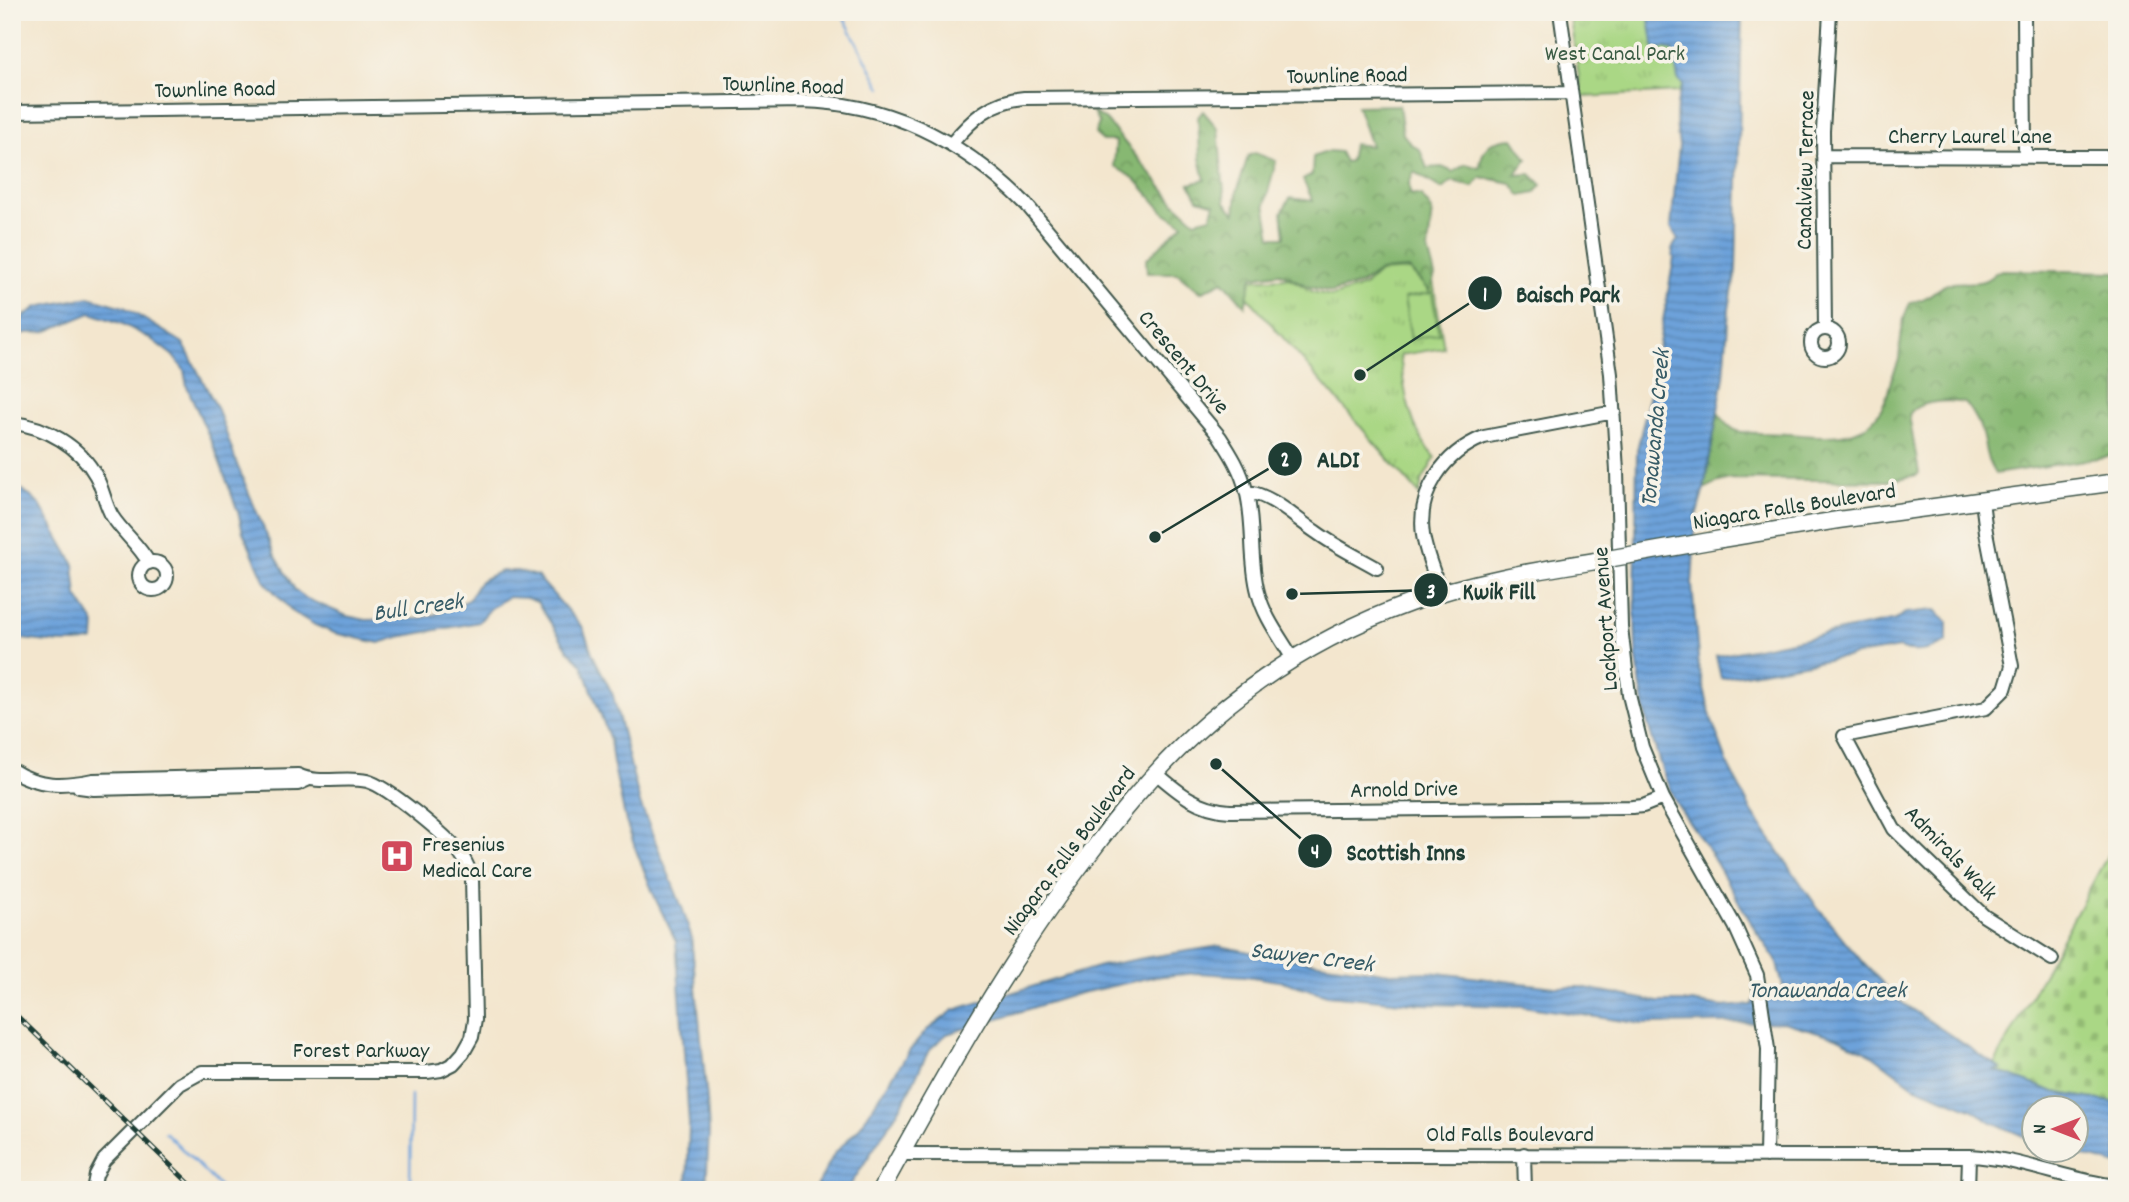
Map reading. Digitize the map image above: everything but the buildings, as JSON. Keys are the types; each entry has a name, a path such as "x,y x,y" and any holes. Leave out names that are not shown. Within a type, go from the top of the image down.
{"main road":[{"name":"Niagara Falls Boulevard","path":"881,1190 993,994 1073,874 1112,823 1156,773 1220,712 1293,659 1372,619 1441,593 1494,579 1839,520 2117,482"}],"street":[{"name":"Lockport Avenue","path":"1560,12 1607,343 1614,412 1620,606 1626,675 1637,730 1663,798 1744,942 1757,975 1766,1028 1766,1156"},
{"name":"Canalview Terrace","path":"1825,329 1823,156 1830,12"},
{"path":"2024,12 2025,155"},
{"name":"Townline Road","path":"12,112 802,101 837,104 887,115 952,143 984,111 1017,99 1571,93"},
{"name":"Crescent Drive","path":"952,143 997,176 1026,204 1220,437 1237,464 1246,491 1260,599 1293,659"},
{"name":"Cherry Laurel Lane","path":"1823,156 2117,157"},
{"path":"1441,593 1425,543 1423,518 1429,490 1444,464 1467,445 1494,434 1614,412"},
{"path":"12,423 47,432 87,463 113,517 141,548 149,563"},
{"path":"1246,491 1277,502 1315,532 1377,568"},
{"name":"Admirals Walk","path":"1982,501 2012,666 2005,689 1986,708 1844,736 1894,829 1984,916 2052,959"},
{"name":"Forest Parkway","path":"12,770 37,783 72,785 93,780 284,775 298,775 307,780 354,779 378,785 452,844 464,859 472,877 475,1020 468,1046 453,1064 434,1071 202,1072 180,1084 104,1160 96,1175 93,1190"},
{"name":"Arnold Drive","path":"1156,773 1197,804 1230,811 1632,807 1643,806 1663,798"},
{"name":"Old Falls Boulevard","path":"901,1154 1969,1156 2006,1159 2075,1178 2117,1186"},
{"path":"1524,1154 1525,1190"},
{"path":"1968,1190 1969,1156"}],"green space":[{"name":"West Canal Park","path":"1569,12 1656,12 1649,13 1655,49 1666,48 1673,51 1683,85 1679,92 1582,97"},
{"path":"1399,105 1403,134 1420,150 1427,168 1442,167 1453,172 1466,164 1480,168 1485,150 1489,146 1499,140 1513,138 1527,159 1515,175 1531,174 1542,185 1535,193 1521,196 1511,183 1481,177 1473,187 1453,181 1442,189 1414,172 1409,183 1410,194 1421,196 1432,210 1428,250 1435,276 1429,291 1409,269 1380,271 1361,284 1332,292 1310,287 1280,273 1252,277 1245,306 1223,281 1201,292 1177,273 1147,273 1146,260 1183,224 1164,212 1135,179 1114,166 1116,141 1103,141 1095,134 1099,123 1093,112 1106,120 1175,203 1195,221 1211,217 1215,204 1198,199 1190,184 1205,180 1200,158 1198,117 1203,111 1218,129 1225,202 1235,214 1237,192 1248,156 1255,153 1276,161 1265,204 1271,237 1285,237 1282,212 1290,198 1313,201 1303,180 1312,175 1313,157 1329,151 1340,152 1345,162 1350,161 1353,144 1371,146 1357,106"},
{"path":"1431,269 1444,348 1400,355 1406,396 1414,423 1435,458 1422,481 1419,494 1246,295 1243,280 1289,278 1314,292 1333,296 1364,286 1379,272"},
{"path":"2002,270 2117,272 2117,455 1995,474 1973,413 1965,403 1943,402 1919,406 1909,415 1919,473 1917,475 1887,481 1730,479 1704,489 1718,413 1731,428 1747,433 1824,436 1854,432 1866,426 1876,417 1884,403 1899,359 1903,322 1911,302 1926,297 1945,285 1983,281"},
{"path":"1432,293 1439,334 1411,339 1404,298"},
{"path":"2117,838 2117,1103 2090,1098 2090,1094 2054,1092 1992,1069"}],"water":[{"name":"Tonawanda Creek","path":"1742,12 1736,271 1729,309 1724,377 1704,489 1696,517 1692,584 1699,669 1712,721 1729,767 1752,812 1815,904 1863,963 1901,1002 2001,1069 1995,1070 2065,1094 2021,1094 2021,1135 1971,1109 1914,1086 1871,1054 1836,1037 1783,1022 1643,1024 1522,1006 1424,1004 1327,995 1285,982 1198,973 1153,977 1077,994 947,1034 929,1050 902,1105 847,1190 815,1190 834,1154 859,1128 910,1050 927,1030 954,1010 1101,966 1220,946 1269,956 1391,973 1430,972 1555,987 1581,987 1658,1002 1692,1002 1722,1007 1752,1005 1754,1001 1774,997 1784,990 1776,960 1676,803 1663,773 1647,721 1641,688 1635,615 1637,450 1651,389 1674,258 1672,249 1678,239 1671,227 1679,146 1677,107 1683,85 1678,79 1673,51 1666,48 1654,49 1648,13"},
{"path":"89,297 124,307 183,343 218,410 238,467 274,553 295,590 307,599 347,616 366,620 420,619 455,608 469,599 480,581 501,571 517,571 537,576 583,628 613,695 640,803 691,936 709,1132 706,1190 687,1190 689,1123 676,941 656,900 626,822 610,740 582,664 569,651 537,602 526,598 507,597 490,609 479,622 379,643 334,633 293,612 265,582 243,532 216,452 187,387 184,370 172,355 151,339 123,324 91,313 45,332 12,337 12,321 37,307"},
{"path":"12,487 23,490 40,505 74,564 77,596 95,624 94,640 65,643 12,638"},
{"path":"1936,610 1947,622 1947,642 1929,649 1911,651 1899,648 1721,678 1716,656 1896,620 1905,613"},
{"path":"2090,1098 2117,1103 2117,1165 2090,1158"}],"waterway":[{"path":"841,12 881,88"},
{"path":"410,1190 411,1095"},
{"path":"165,1132 223,1190"}],"railway":[{"path":"12,1011 196,1190"}],"place":[{"name":"Baisch Park","path":"1360,375"},
{"name":"ALDI","path":"1155,537"},
{"name":"Kwik Fill","path":"1292,594"},
{"name":"Scottish Inns","path":"1216,764"},
{"name":"Fresenius Medical Care","path":"397,856"}],"water label":[{"name":"Bull Creek","path":"418,606"},
{"name":"Sawyer Creek","path":"1312,956"}]}
